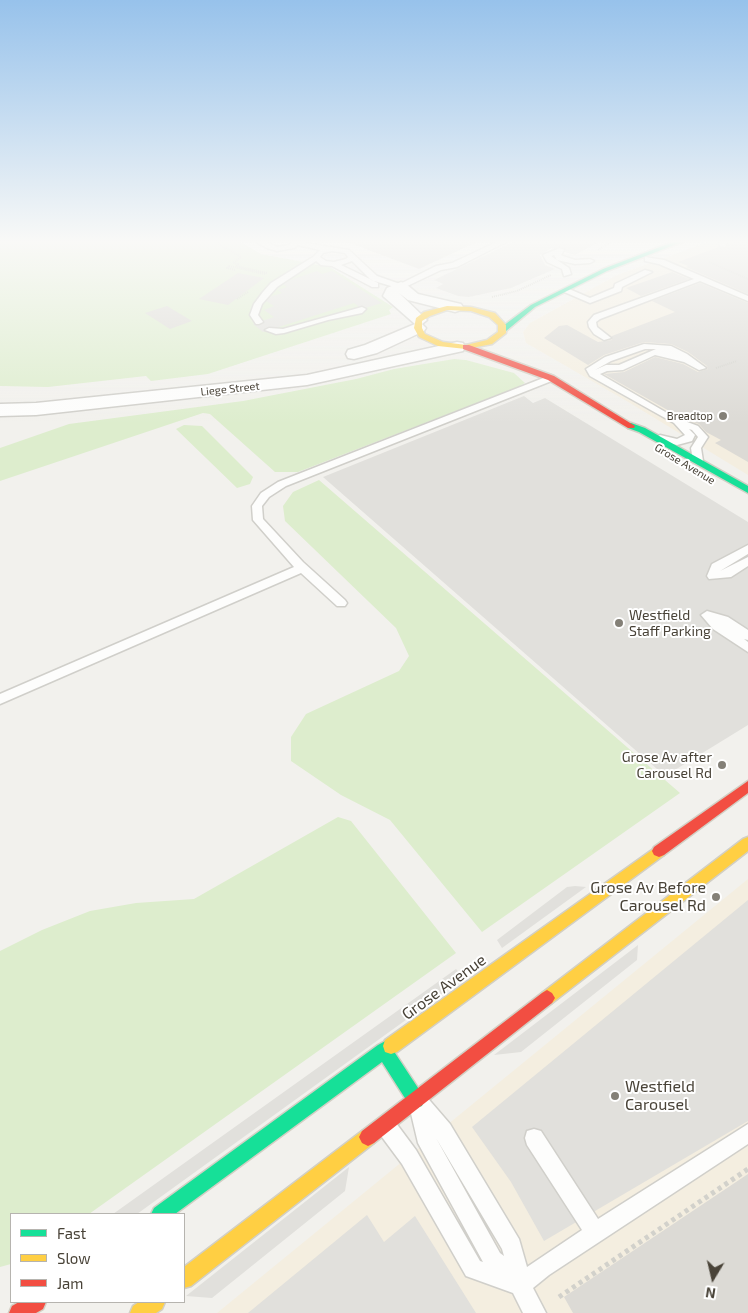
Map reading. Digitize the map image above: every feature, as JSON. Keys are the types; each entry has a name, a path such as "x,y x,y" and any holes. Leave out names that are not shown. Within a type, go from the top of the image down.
{"street":[{"path":"396,301 419,324 433,311 459,308 488,301"},
{"path":"431,301 478,310 492,315 500,322 504,334"},
{"path":"462,347 489,342 504,334 518,316 543,301"},
{"name":"Grose Avenue","path":"419,324 422,335 434,342 462,347 514,362 551,378 624,423 698,461 748,490"},
{"name":"Liege Street","path":"0,398 169,385 282,370 371,350 419,324"},
{"name":"Liege Street","path":"0,410 36,409 307,380 462,347"},
{"name":"Grose Avenue","path":"525,355 551,378"},
{"name":"Grose Avenue","path":"624,423 634,433 748,502"},
{"name":"Grose Avenue","path":"161,1213 748,786"},
{"path":"185,1278 748,843"},
{"path":"384,1052 416,1100"},
{"path":"19,1313 34,1303"},
{"path":"140,1313 154,1303"}],"lane":[{"path":"259,322 254,315 262,301"},
{"path":"607,338 593,328 592,322 597,317 640,301"},
{"path":"269,330 276,332 284,331 303,322 333,313 359,312 362,309"},
{"path":"597,370 644,346 668,348 684,356 687,360"},
{"path":"597,370 620,368 654,352 666,353 687,360 702,368"},
{"path":"597,370 703,437 696,448 698,461"},
{"path":"341,603 302,568 258,520 257,506 265,495 282,484 551,378"},
{"path":"655,438 683,441 689,439 691,430"},
{"path":"748,549 716,567 713,576 727,574 748,561"},
{"path":"0,699 302,568"},
{"path":"748,636 724,620 707,615 717,626 748,648"},
{"path":"416,1100 428,1143 493,1260 520,1285 535,1313"},
{"path":"385,1124 410,1157 473,1269 520,1285"},
{"path":"520,1285 542,1268 748,1133"},
{"path":"534,1138 596,1234"}],"path":[{"path":"559,1297 748,1169"}],"shaded area":[{"path":"267,301 379,301 382,303 362,309 354,303 263,332 253,324 274,317 264,310 274,306"},
{"path":"569,301 748,301 748,475 630,403 526,343 523,332 530,323"},
{"name":"Westfield Staff Parking","path":"524,396 533,403 545,398 748,522 748,725 665,776 323,477"},
{"name":"Westfield Carousel","path":"748,879 748,1313 217,1313"},
{"path":"567,887 586,887 502,948 497,940"},
{"path":"748,900 748,1121 544,1241 511,1182 472,1127"},
{"path":"638,945 637,960 521,1052 494,1055"},
{"path":"456,969 464,978 138,1213 114,1213"},
{"path":"349,1167 345,1191 212,1298 186,1296"},
{"path":"367,1215 384,1242 415,1216 476,1313 248,1313"}],"green space":[{"path":"0,301 384,301 393,307 389,310 391,314 208,374 151,381 146,376 48,387 0,386"},
{"path":"454,359 466,360 514,373 525,383 298,472 275,472 210,414 203,413 0,481 0,448 69,424 243,401 356,379 394,369"},
{"path":"184,425 202,426 253,477 250,484 237,488 176,429"},
{"path":"319,480 680,793 482,932 390,820 341,795 291,761 291,737 306,714 399,671 409,656 396,628 285,521 283,506 293,492"},
{"path":"338,817 351,821 456,953 90,1213 10,1213 10,1264 0,1267 0,951 42,930 90,911 136,903 194,899"}],"building":[{"path":"210,301 233,301 228,305"},
{"path":"653,301 744,301 748,303 748,462 715,443 721,440 706,432 699,424 680,417 604,374 624,372 655,357 683,364 698,372 708,369 707,366 688,352 671,344 644,342 604,355 588,365 544,338 559,326 567,325 598,342 612,340 612,336 675,312"},
{"path":"167,306 192,321 170,329 145,313"},
{"path":"748,1174 748,1313 573,1313 564,1297"}],"traffic: fast":[{"path":"503,329 533,306 542,301"},
{"path":"631,426 642,430 748,490"},
{"path":"161,1213 391,1046"},
{"path":"384,1051 416,1100"}],"traffic: slow":[{"path":"447,308 471,309 492,315 502,325 502,333 489,342 466,347 441,344 422,335 418,328 419,320 427,314 447,308"},
{"path":"547,998 748,843"},
{"path":"391,1046 659,851"},
{"path":"185,1278 368,1137"},
{"path":"140,1313 154,1303"}],"traffic: jam":[{"path":"466,347 551,378 631,426"},
{"path":"659,851 748,786"},
{"path":"368,1137 547,998"},
{"path":"19,1313 34,1303"}],"place":[{"name":"Breadtop","path":"723,416"},
{"name":"Westfield Staff Parking","path":"619,623"},
{"name":"Grose Av after Carousel Rd","path":"722,765"},
{"name":"Grose Av Before Carousel Rd","path":"716,897"},
{"name":"Westfield Carousel","path":"615,1096"}]}
